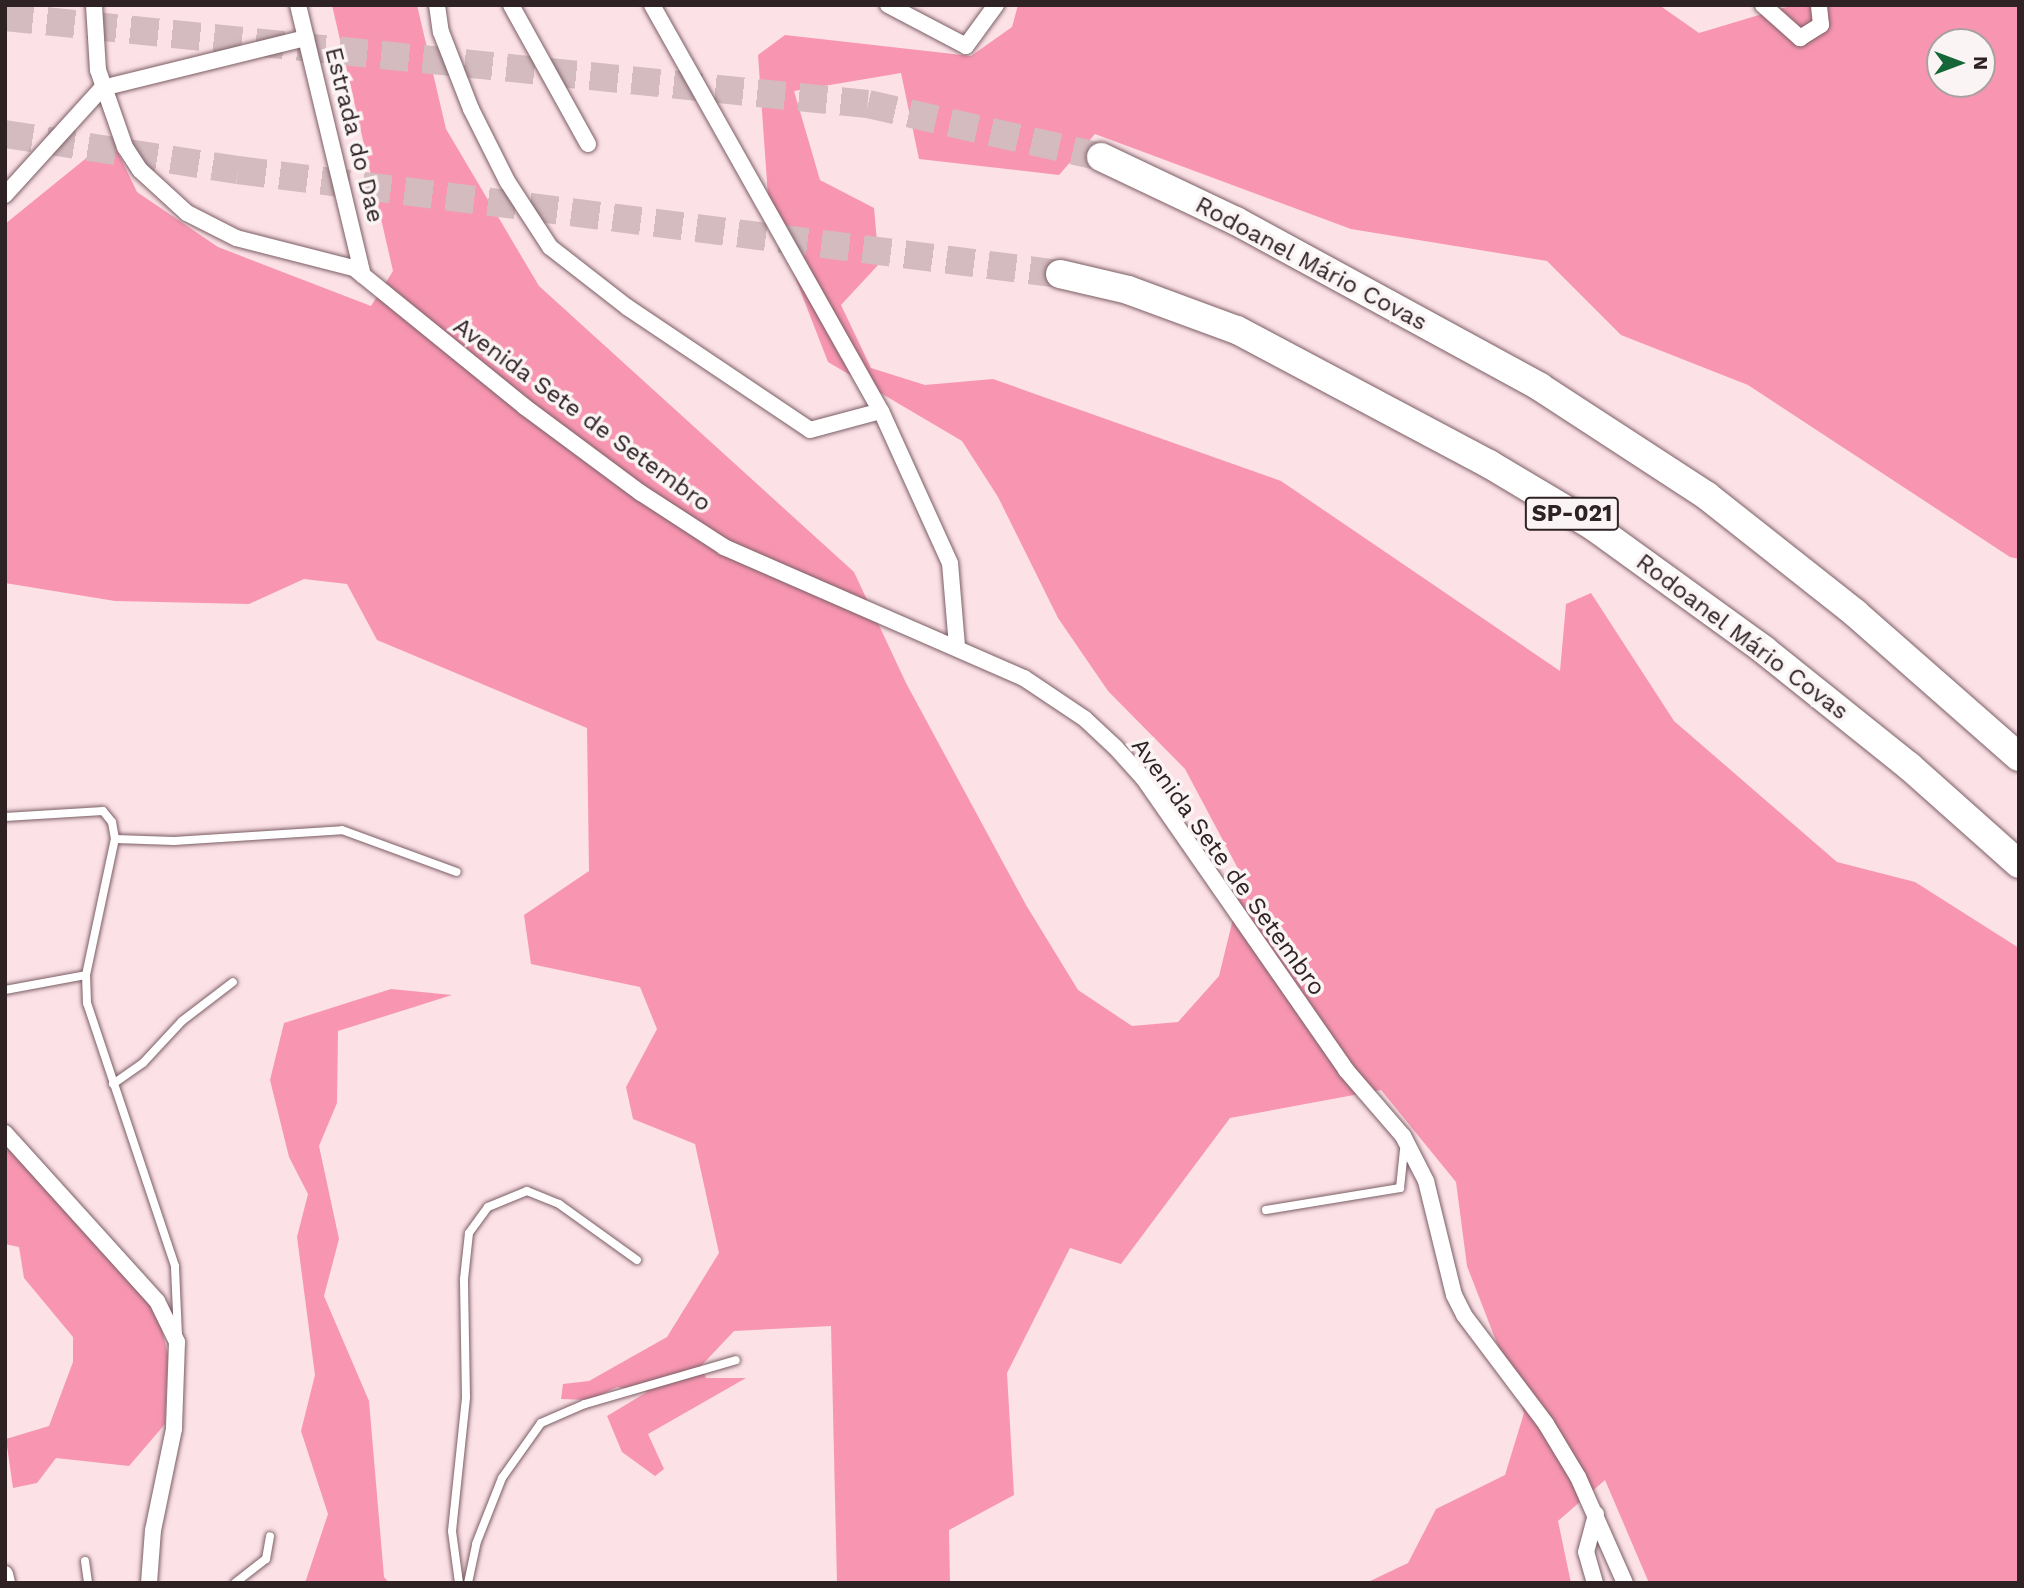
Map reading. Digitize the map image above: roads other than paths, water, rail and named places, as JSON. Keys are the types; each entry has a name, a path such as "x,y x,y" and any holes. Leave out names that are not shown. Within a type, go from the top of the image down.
{"highway":[{"name":"Rodoanel Mário Covas","path":"1101,157 1236,221 1539,387 1685,481 1855,613 2019,757"},
{"name":"Rodoanel Mário Covas","path":"1060,274 1154,298 1237,330 1489,464 1593,526 1764,650 1909,766 2019,864"}],"street":[{"name":"Avenida Sete de Setembro","path":"94,5 102,88 125,146 141,170 187,213 236,238 343,262 363,275 536,415 641,494 724,547 1024,678 1085,719 1116,748 1143,779 1346,1070 1403,1136 1426,1181 1454,1295 1464,1315 1546,1424 1596,1514 1625,1583"},
{"name":"Estrada do Dae","path":"298,5 363,275"},
{"path":"437,5 440,32 471,109 507,181 550,247 627,307 810,430 881,411"},
{"path":"511,5 589,144"},
{"path":"652,5 881,411 950,563 957,647"},
{"path":"888,5 966,46 996,5"},
{"path":"1763,5 1800,37 1821,25 1819,5"},
{"path":"5,195 71,126 102,88 306,37"},
{"path":"5,1133 157,1301 177,1342 174,1429 153,1530 149,1583"},
{"path":"1595,1583 1586,1552 1596,1514"},
{"path":"5,1574 7,1583"}],"lane":[{"path":"5,817 103,811 112,822 115,839 86,975 87,1003 175,1266 180,1308 177,1342"},
{"path":"115,839 174,841 342,831 457,872"},
{"path":"5,990 86,975"},
{"path":"113,1084 143,1063 167,1034 233,982"},
{"path":"1266,1210 1400,1188 1406,1163 1403,1136"},
{"path":"459,1583 452,1531 466,1396 464,1279 469,1233 488,1207 527,1191 559,1205 637,1260"},
{"path":"468,1583 480,1533 502,1478 541,1423 585,1404 736,1360"},
{"path":"235,1583 266,1559 270,1536"},
{"path":"85,1561 89,1583"}],"tunnel":[{"path":"5,17 868,104 1101,157"},
{"path":"5,134 238,170 1060,274"}]}
